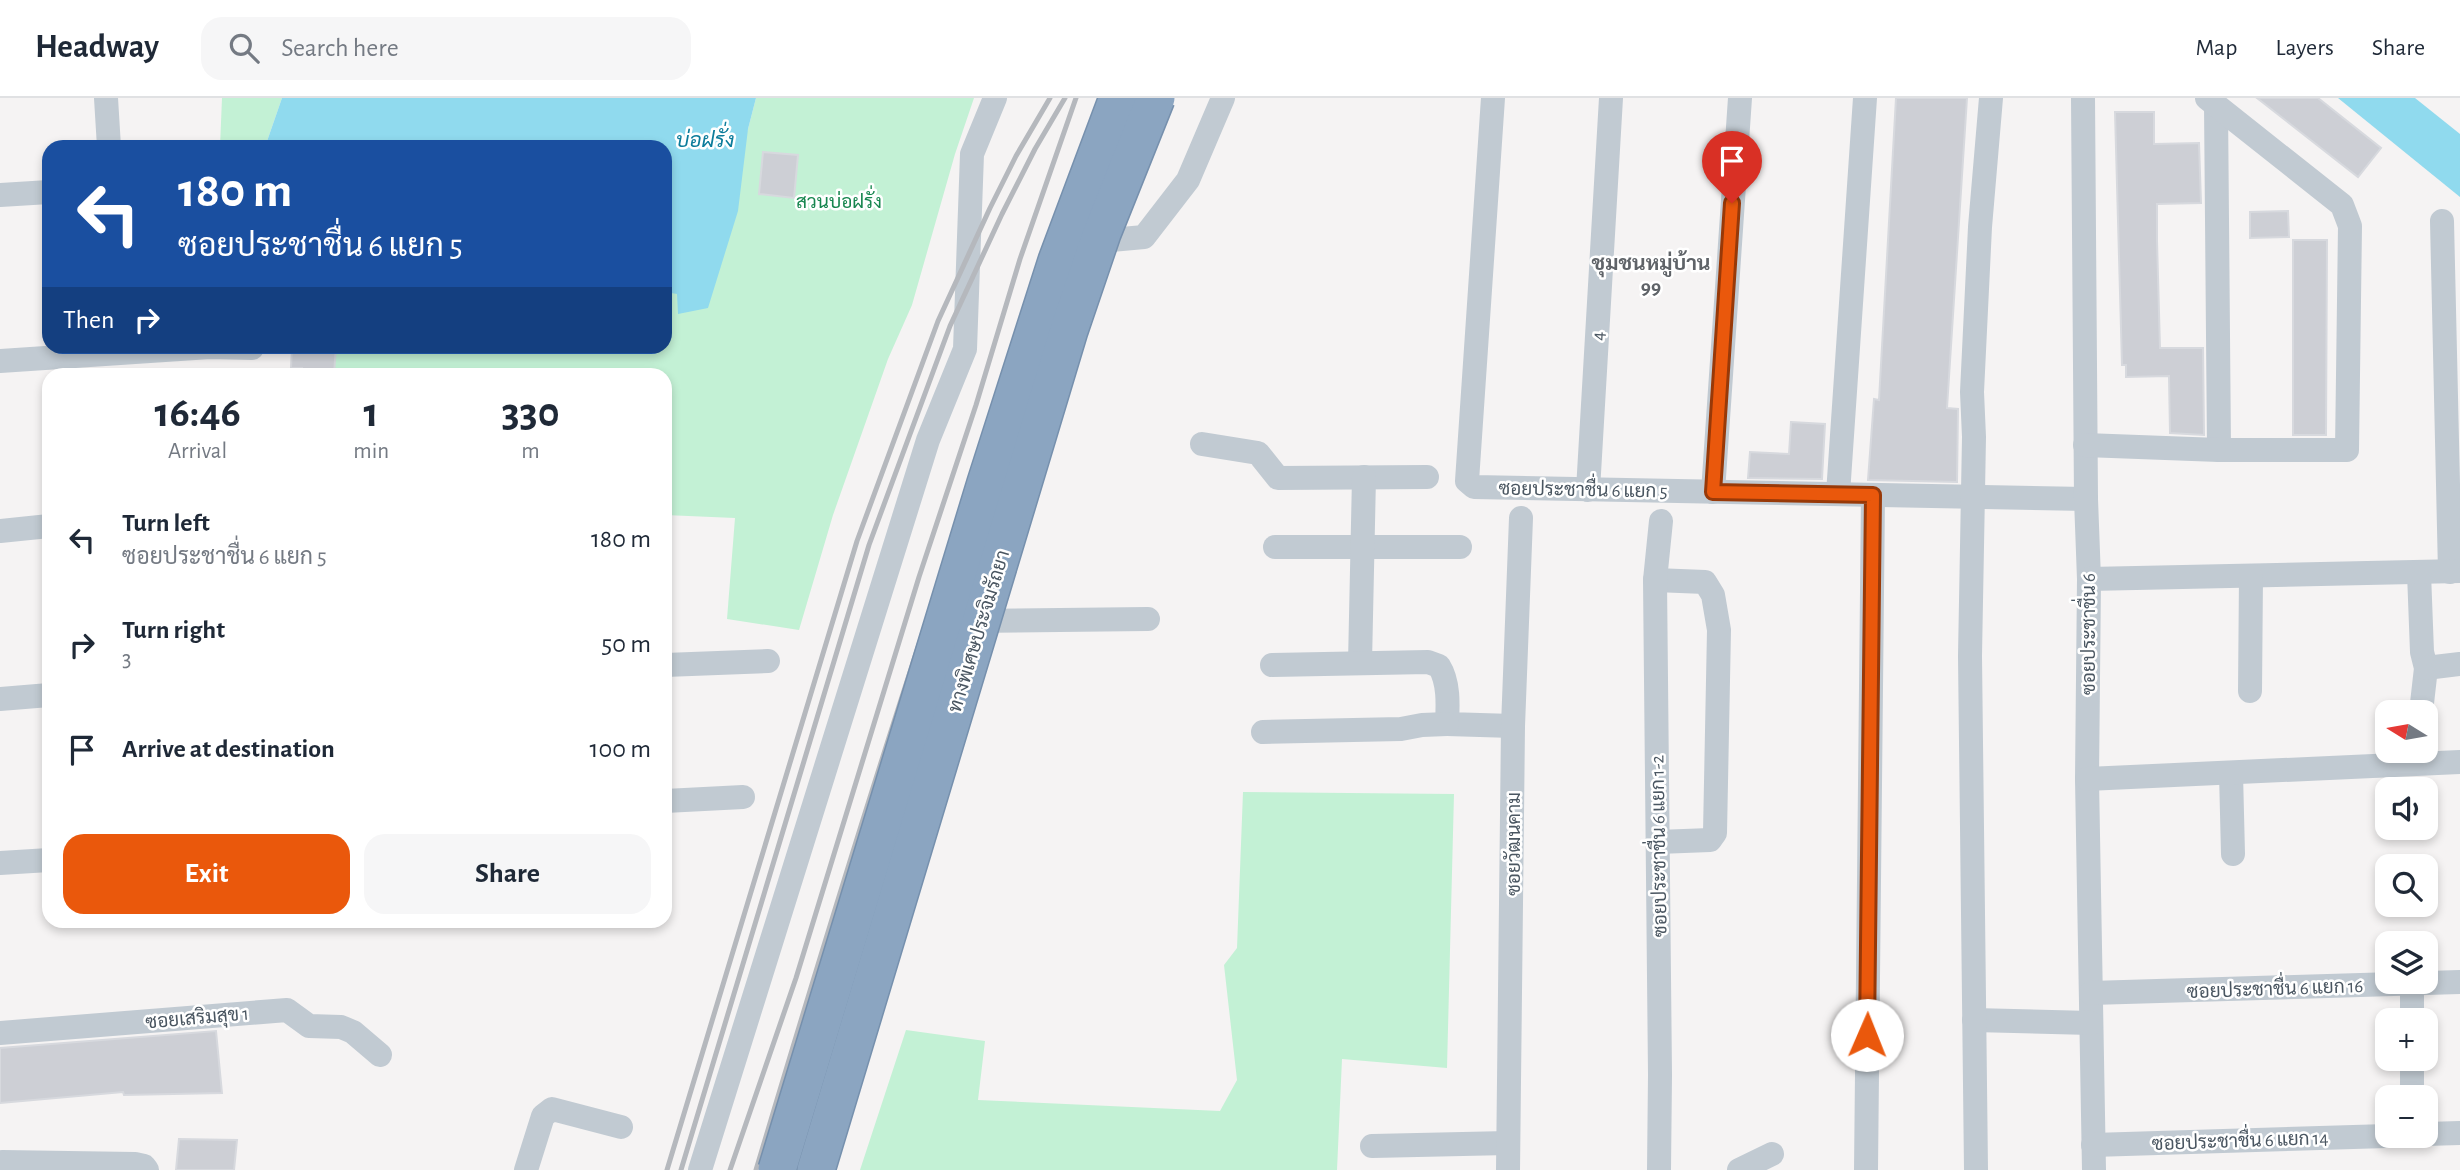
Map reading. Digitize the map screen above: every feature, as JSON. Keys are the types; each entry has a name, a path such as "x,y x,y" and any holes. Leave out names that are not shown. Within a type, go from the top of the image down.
{"highway":[{"name":"ทางพิเศษประจิมรัถยา","path":"780,1170 1006,421 1057,261 1118,98"},
{"name":"ทางพิเศษประจิมรัถยา","path":"816,1170 1069,330 1102,233 1156,98"}],"street":[{"path":"107,98 109,140"},
{"path":"700,1170 928,440 965,349 972,154 995,98"},
{"path":"780,1170 891,800 969,518 983,453 1035,306 1053,243 1107,98"},
{"path":"1053,243 1144,237 1188,180 1223,98"},
{"name":"ซอยประชาชื่น 6 แยก 5","path":"1493,98 1467,481 1474,487 2086,499"},
{"name":"4","path":"1588,489 1611,98"},
{"path":"1713,492 1740,98"},
{"path":"1839,495 1865,98"},
{"path":"1976,1170 1970,656 1974,340 1990,98"},
{"name":"ซอยประชาชื่น 6","path":"2082,98 2089,579 2087,779 2094,1170"},
{"path":"2085,445 2219,450 2347,450 2350,226 2342,205 2211,101"},
{"path":"2211,101 2219,450"},
{"path":"0,195 42,192"},
{"path":"2089,579 2455,572 2442,221"},
{"path":"0,361 98,354"},
{"path":"1202,444 1258,453 1278,478 1427,477"},
{"path":"1360,663 1364,477"},
{"path":"1866,1170 1873,495"},
{"name":"ซอยวัฒนคาม","path":"1508,1170 1513,726 1521,518"},
{"name":"ซอยประชาชื่น 6 แยก 1-2","path":"1661,522 1655,580 1661,1169"},
{"path":"0,531 42,527"},
{"path":"1275,547 1460,547"},
{"path":"2418,573 2422,652 2426,668 2422,700"},
{"path":"2250,691 2251,576"},
{"path":"1655,580 1704,582 1713,595 1719,630 1713,838 1658,842"},
{"path":"941,621 1148,619"},
{"path":"672,665 768,661"},
{"path":"1272,665 1427,662 1439,666 1444,675 1447,724"},
{"path":"2426,668 2460,664"},
{"path":"0,699 42,696"},
{"path":"1263,732 1401,729 1447,724 1513,726"},
{"path":"2087,779 2460,762"},
{"path":"2231,773 2233,854"},
{"path":"672,801 743,797"},
{"path":"0,863 42,860"},
{"name":"ซอยประชาชื่น 6 แยก 16","path":"2438,982 2460,982"},
{"name":"ซอยประชาชื่น 6 แยก 16","path":"2091,993 2375,984"},
{"name":"ซอยเสริมสุข 1","path":"0,1033 287,1010 309,1026 341,1027 353,1032 380,1055"},
{"path":"1974,1020 2091,1023"},
{"path":"526,1170 543,1116 552,1109 621,1127"},
{"path":"2438,1134 2460,1133"},
{"name":"ซอยประชาชื่น 6 แยก 14","path":"2093,1145 2375,1136"},
{"path":"1372,1146 1508,1143"},
{"path":"1739,1170 1773,1154"},
{"path":"1,1164 135,1164 145,1166 147,1170"}],"green space":[{"path":"222,98 282,98 267,140 220,140"},
{"name":"สวนบ่อฝรั่ง","path":"756,98 974,98 955,154 912,305 888,359 833,515 799,630 727,619 735,518 672,515 672,368 325,368 324,354 672,354 672,293 678,293 748,129"},
{"path":"1243,792 1454,794 1447,1068 1342,1059 1337,1170 860,1170 906,1030 985,1041 978,1100 1220,1111 1237,1080 1224,965 1237,948"}],"water":[{"name":"บ่อฝรั่ง","path":"282,98 756,98 748,129 738,211 708,308 678,314 677,294 672,293 672,140 267,140"},
{"path":"2338,98 2415,98 2460,134 2460,197"}],"building":[{"path":"1896,98 1967,98 1947,408 1958,409 1957,482 1868,480 1874,399 1879,400"},
{"path":"2257,98 2318,98 2381,148 2358,177"},
{"path":"2115,112 2154,112 2154,144 2199,143 2201,203 2157,204 2157,241 2160,348 2203,348 2204,435 2170,433 2169,376 2126,377 2126,365 2122,365"},
{"path":"763,152 798,155 794,198 759,194"},
{"path":"2288,211 2289,237 2250,238 2250,212"},
{"path":"2293,240 2327,240 2326,435 2293,435"},
{"path":"292,354 335,354 334,368 291,368"},
{"path":"1791,422 1825,424 1822,479 1748,478 1750,452 1789,454"},
{"path":"216,1031 222,1093 124,1095 123,1092 0,1103 0,1048"},
{"path":"179,1139 237,1140 234,1170 176,1170"}],"railway":[{"path":"667,1170 857,541 938,321 1016,156 1050,98"},
{"path":"681,1170 869,545 950,326 1002,214 1065,98"},
{"path":"730,1170 796,978 1020,259 1076,98"},
{"path":"756,1170 914,658 980,464 1055,273 1109,98"}],"district":[{"name":"ชุมชนหมู่บ้าน 99","path":"1651,275"}],"route":[{"path":"1732,203 1713,492 1873,495 1867,1035"}]}
